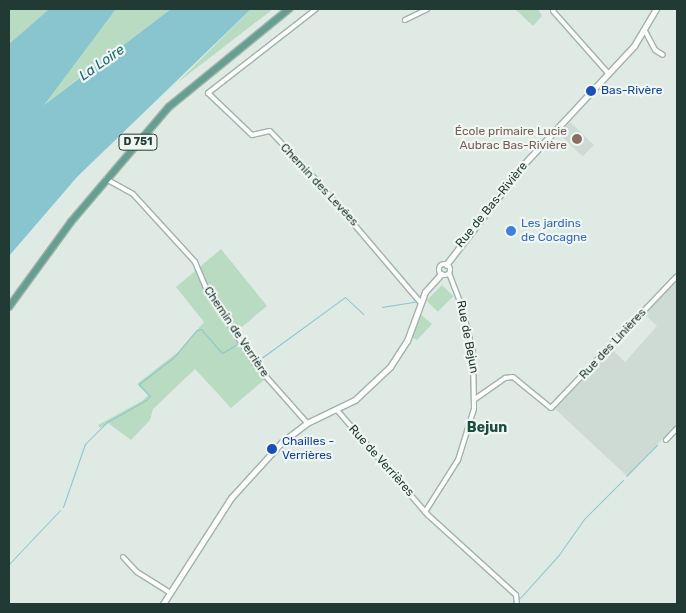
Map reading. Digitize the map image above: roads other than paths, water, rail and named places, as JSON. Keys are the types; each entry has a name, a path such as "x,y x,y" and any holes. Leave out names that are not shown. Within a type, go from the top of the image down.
{"main road":[{"name":"D 751","path":"9,306 106,179 169,107 289,9"}],"street":[{"name":"Chemin des Levées","path":"316,9 208,93 254,136 268,130 322,186 420,302"},
{"path":"405,20 428,9"},
{"name":"Rue de Bas-Rivière","path":"441,274 441,267 446,266 524,164 609,74 645,31 656,9"},
{"path":"553,10 609,74"},
{"path":"645,31 655,50 663,55"},
{"name":"Chemin de Verrière","path":"106,179 133,194 195,262 205,286 254,363 307,423"},
{"path":"162,604 172,594 231,498 271,453 307,423 338,410 376,382 401,352 420,302 430,284 441,274 449,273 446,266"},
{"name":"Rue de Bejun","path":"425,512 458,460 475,399 471,345 456,285 449,273"},
{"name":"Rue des Linières","path":"475,399 505,378 513,377 548,407 556,405 677,276"},
{"name":"Rue de Verrières","path":"338,410 425,512 518,598 517,604"},
{"path":"666,440 677,428"},
{"path":"123,557 137,572 172,594"}],"water":[{"name":"La Loire","path":"49,9 116,9 44,105 171,9 251,9 77,177 9,256 9,44"}],"waterway":[{"path":"256,362 345,297 363,314"},
{"path":"382,307 415,302"},
{"path":"63,507 85,444 107,422 150,396 139,384 174,357 197,330 201,329 222,353 239,343"},
{"path":"626,476 657,445"},
{"path":"520,598 558,556 584,519 623,480"},
{"path":"9,564 60,510"},
{"path":"513,604 516,600"}],"place":[{"name":"Bas-Rivère","path":"591,91"},
{"name":"École primaire Lucie Aubrac Bas-Rivière","path":"577,139"},
{"name":"Les jardins de Cocagne","path":"511,231"},
{"name":"Chailles - Verrières","path":"272,449"}],"district":[{"name":"Bejun","path":"487,428"}]}
